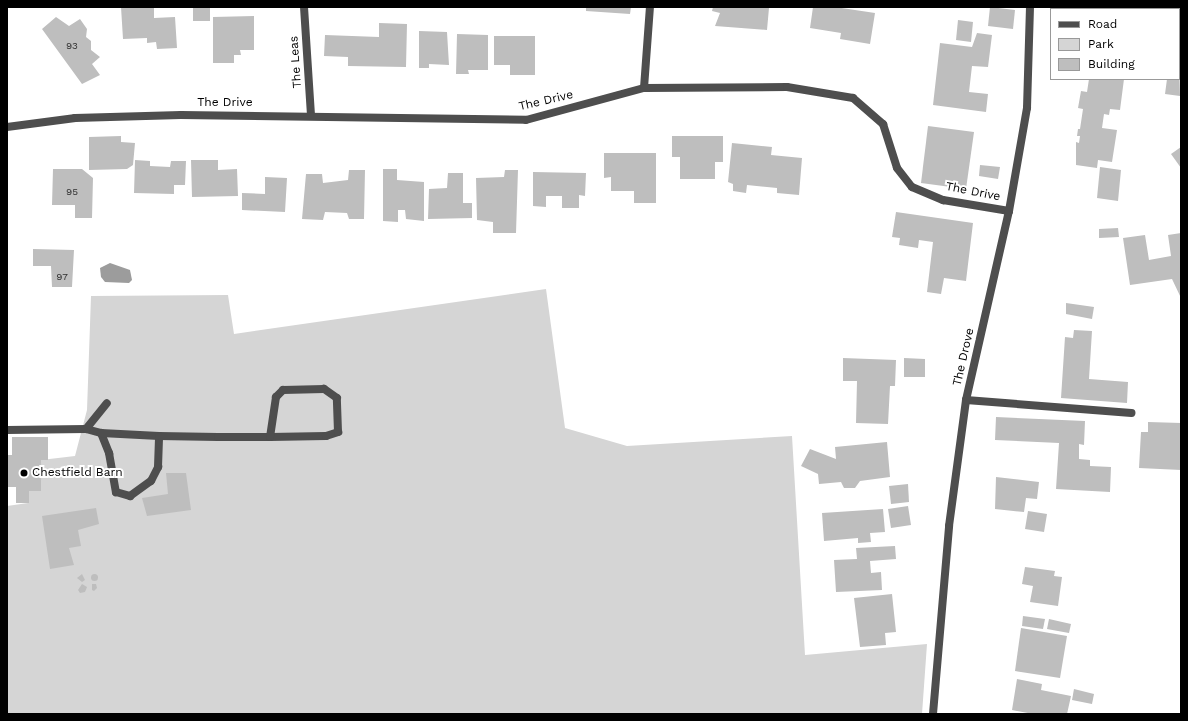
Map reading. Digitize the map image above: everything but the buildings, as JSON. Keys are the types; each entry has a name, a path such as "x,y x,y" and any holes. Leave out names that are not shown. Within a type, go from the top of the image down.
{"street":[{"name":"The Leas","path":"304,7 311,116"},
{"path":"644,88 650,7"},
{"name":"The Drove","path":"933,714 949,526 966,400 1009,211 1027,108 1030,7"},
{"name":"The Drive","path":"7,127 83,118 181,115 526,120 644,88 787,87 853,98 883,124 897,168 912,187 943,200 1009,211"},
{"path":"7,430 86,429 101,433 159,436 270,437 326,436 338,432 338,398 324,389 283,390 276,397 270,437"},
{"path":"966,400 1131,413"},
{"path":"86,429 107,403"},
{"path":"101,433 109,453 116,492 130,496 151,481 158,468 159,436"}],"green space":[{"path":"546,289 565,428 627,446 792,436 805,655 927,644 922,714 7,714 7,506 28,503 29,491 41,460 75,456 87,410 91,296 228,295 234,334"}],"shaded area":[{"path":"110,263 130,270 132,280 129,283 105,282 101,277 100,268"}],"place":[{"name":"Chestfield Barn","path":"24,473"}]}
